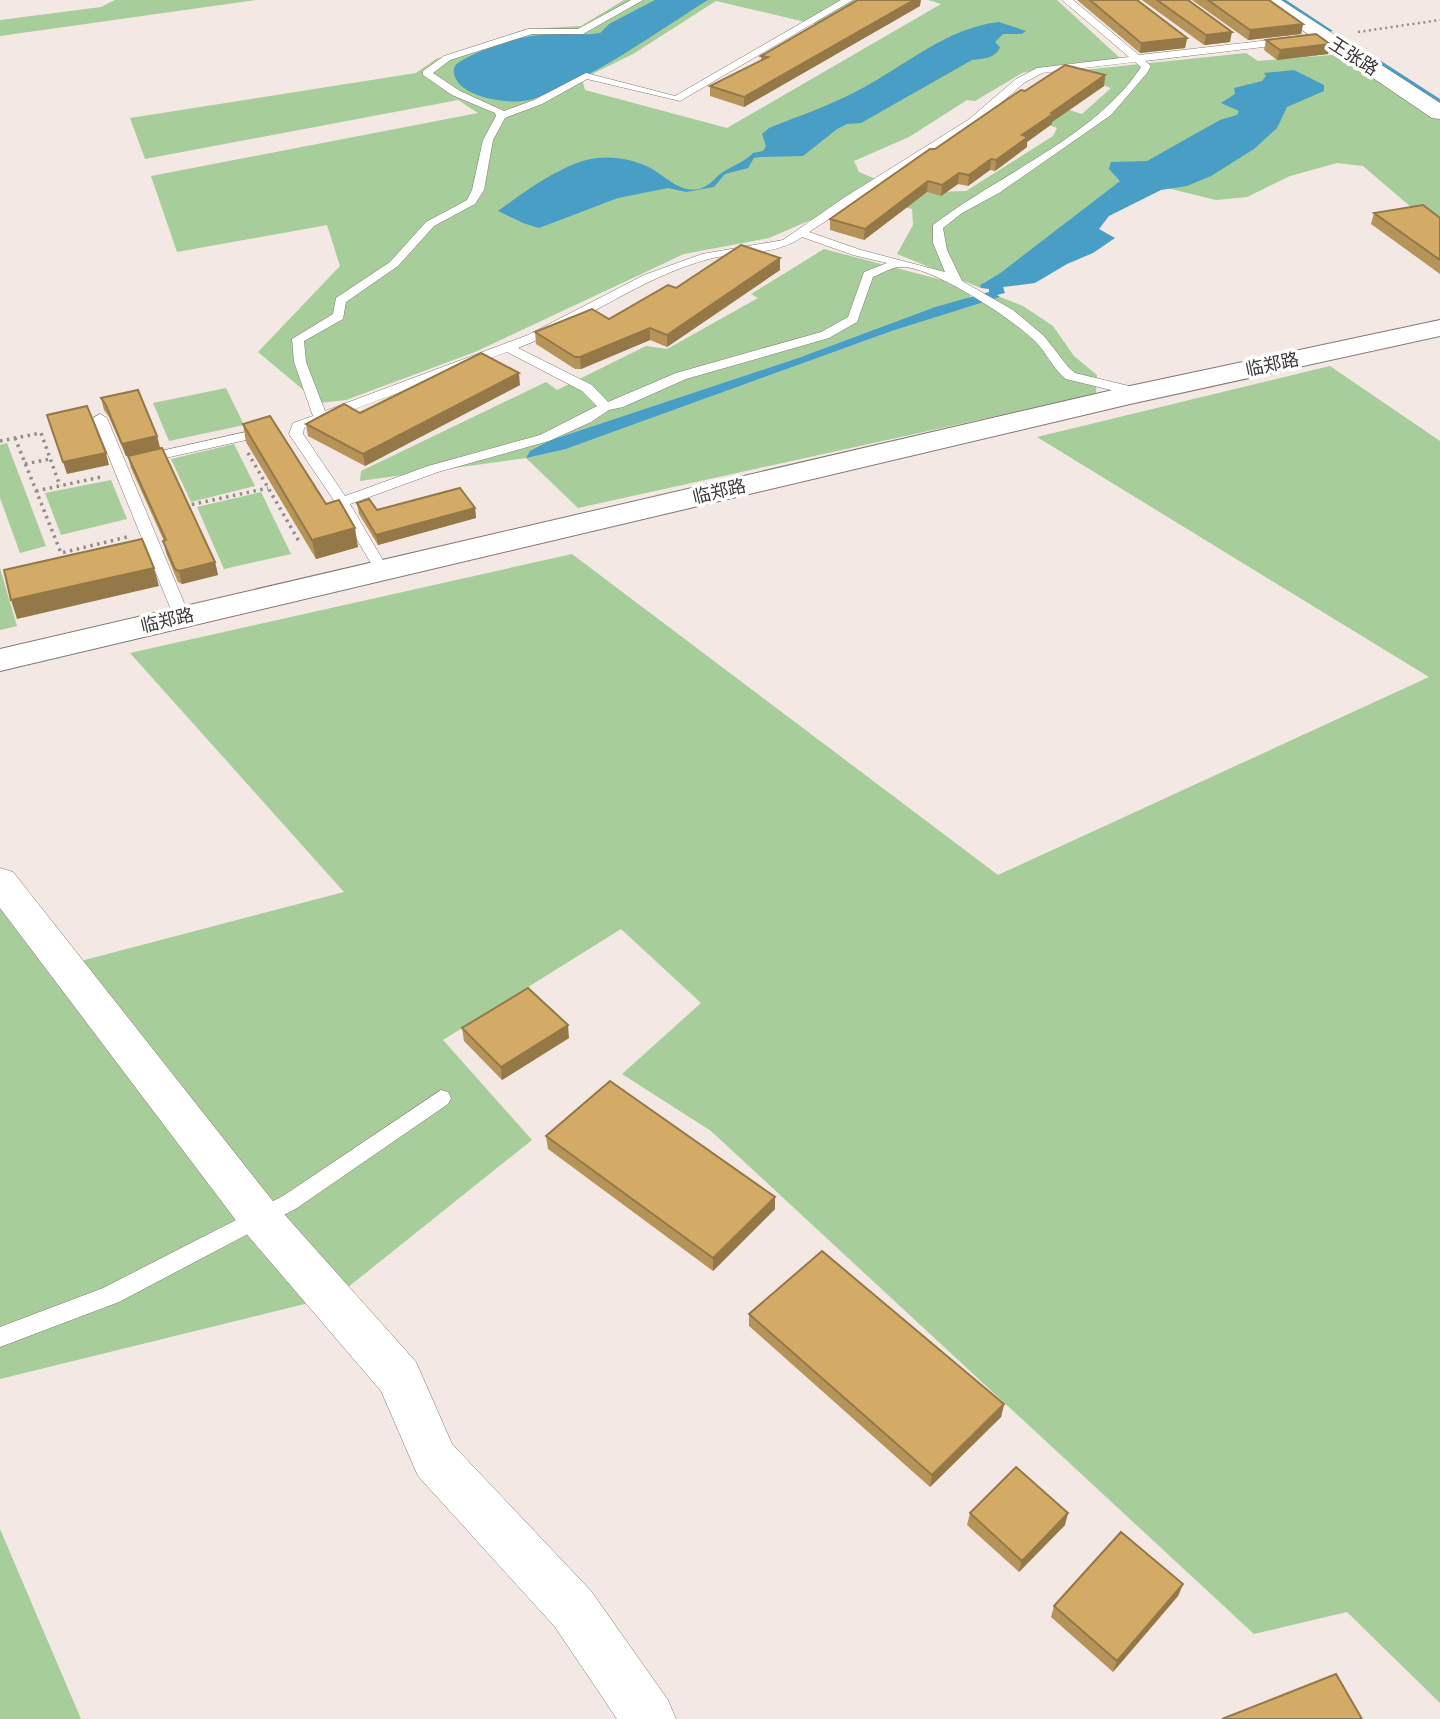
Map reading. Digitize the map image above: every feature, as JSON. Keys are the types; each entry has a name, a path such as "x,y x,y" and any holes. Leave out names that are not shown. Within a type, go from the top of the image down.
{"main road":[{"name":"临郑路","path":"0,660 1130,395 1440,328"}],"street":[{"name":"王张路","path":"1268,0 1440,113"},
{"path":"0,881 260,1218 399,1377 435,1460 573,1609 649,1719"}],"lane":[{"path":"501,116 499,111 456,93 426,73 447,58 531,31 580,32 638,0"},
{"path":"320,416 300,362 298,339 339,316 340,301 394,264 430,224 471,202 478,190 488,140 501,116 538,102 586,76 676,99 848,0"},
{"path":"958,284 937,243 937,227 958,211 995,191 1107,113 1116,101 1138,83 1146,66 1067,0"},
{"path":"381,569 342,502 295,431 298,426 532,338 648,278 706,257 786,243 849,199 972,122 1020,80 1040,71 1139,61 1197,48 1245,47 1326,37"},
{"path":"1235,39 1245,47"},
{"path":"802,233 857,253 934,271 1009,313 1040,339 1064,371 1071,376 1124,389 1130,395"},
{"path":"342,502 432,469 559,432 588,419 605,407 618,404 681,376 825,335 853,319 868,275 898,263"},
{"path":"507,347 586,388 605,407"},
{"path":"100,418 182,617"},
{"path":"120,469 259,433"},
{"path":"0,1338 111,1295 290,1202 441,1098"}],"path":[{"path":"1326,37 1440,20"},
{"path":"0,441 41,433 60,486"},
{"path":"15,438 61,553 147,532"},
{"path":"239,438 300,543"},
{"path":"25,464 50,458"},
{"path":"36,491 120,469"},
{"path":"140,516 268,488"}],"green space":[{"path":"115,0 256,0 0,36 0,20 101,7"},
{"path":"624,0 866,0 818,25 716,1 633,54 582,79 585,90 727,128 941,4 928,0 1057,0 1121,59 1064,64 1022,73 975,101 967,100 909,137 854,161 859,172 909,193 966,191 1053,136 1057,128 1030,118 1057,106 1082,114 1111,88 1085,79 1083,70 1246,53 1258,61 1344,54 1440,118 1440,221 1425,219 1363,166 1337,163 1290,176 1247,197 1216,200 1120,181 999,275 984,282 981,288 897,254 913,225 912,209 864,197 769,238 684,254 475,352 346,400 319,403 258,352 340,266 327,225 177,252 151,176 478,113 458,100 145,159 130,118 416,73 436,59 526,29 581,26"},
{"path":"824,249 942,280 969,294 971,298 935,307 798,358 551,440 527,457 566,449 892,331 1000,297 1023,306 1053,326 1074,356 1097,375 1096,394 578,508 526,458 360,481 361,471 546,382 557,390 646,346 667,349 758,298 751,294"},
{"path":"1330,366 1440,441 1440,1703 1347,1612 1254,1634 711,1131 622,1074 701,1003 621,929 443,1040 532,1140 337,1296 0,1379 0,907 54,968 344,892 130,653 572,554 998,875 1429,677 1037,437"},
{"path":"226,388 244,425 169,441 153,403"},
{"path":"7,443 46,546 20,553 0,498 0,445"},
{"path":"234,444 255,486 191,502 171,459"},
{"path":"111,480 127,519 61,535 45,493"},
{"path":"261,492 291,554 224,569 197,507"},
{"path":"0,568 17,626 0,630"},
{"path":"0,1529 81,1719 0,1719"}],"water":[{"path":"655,0 708,0 601,67 533,99 513,101 487,98 465,89 457,82 455,66 478,52 533,36 600,33 609,24"},
{"path":"999,22 1026,31 1022,34 1003,34 995,42 1000,47 992,56 972,60 861,123 847,124 837,129 803,156 754,158 748,168 725,174 714,187 686,192 668,188 618,198 539,228 498,211 559,171 597,158 633,161 651,168 686,189 702,188 753,153 763,151 766,146 762,134 769,128 876,81 944,40 980,25"},
{"path":"1294,70 1324,85 1324,91 1287,107 1277,128 1254,149 1211,176 1187,186 1161,190 1109,216 1099,229 1115,238 1093,253 1067,264 1035,283 1003,287 1005,293 997,295 1000,297 892,331 566,449 526,458 530,451 551,440 798,358 935,307 989,292 989,289 981,288 980,285 999,274 1120,181 1109,169 1111,162 1147,161 1220,120 1237,115 1239,111 1221,103 1235,94 1234,88 1262,81 1266,76 1264,73"}],"building":[{"path":"858,0 914,0 744,97 710,86 768,57 761,56"},
{"path":"1090,0 1137,0 1187,38 1141,43"},
{"path":"1157,0 1188,0 1232,32 1206,35"},
{"path":"1208,0 1269,0 1303,24 1250,30"},
{"path":"1316,34 1330,44 1280,50 1266,40"},
{"path":"1065,65 1105,75 1022,135 1028,137 996,160 991,159 969,175 959,173 942,185 928,181 865,229 830,219 930,149 935,149 1021,90 1025,91"},
{"path":"1423,205 1440,218 1440,260 1374,213"},
{"path":"741,245 780,258 667,335 650,328 575,357 535,332 592,309 609,319 668,285 676,288"},
{"path":"481,353 519,373 363,454 306,424 344,404 360,413"},
{"path":"138,390 157,436 122,444 101,398"},
{"path":"87,406 106,453 63,462 47,415"},
{"path":"270,416 326,504 339,500 355,528 312,540 243,424"},
{"path":"162,448 215,562 179,571 175,569 163,541 166,540 128,456"},
{"path":"460,488 475,508 376,535 357,503 369,499 377,510"},
{"path":"142,539 154,568 11,600 4,570"},
{"path":"528,988 568,1025 501,1067 462,1028"},
{"path":"610,1081 775,1197 713,1258 546,1136"},
{"path":"822,1251 1004,1404 932,1475 749,1314"},
{"path":"1016,1467 1068,1513 1022,1561 970,1513"},
{"path":"1121,1532 1183,1584 1117,1661 1054,1606"},
{"path":"1336,1674 1362,1719 1222,1719"}],"waterway":[{"path":"1283,0 1331,31"},
{"path":"1345,40 1440,101"}]}
